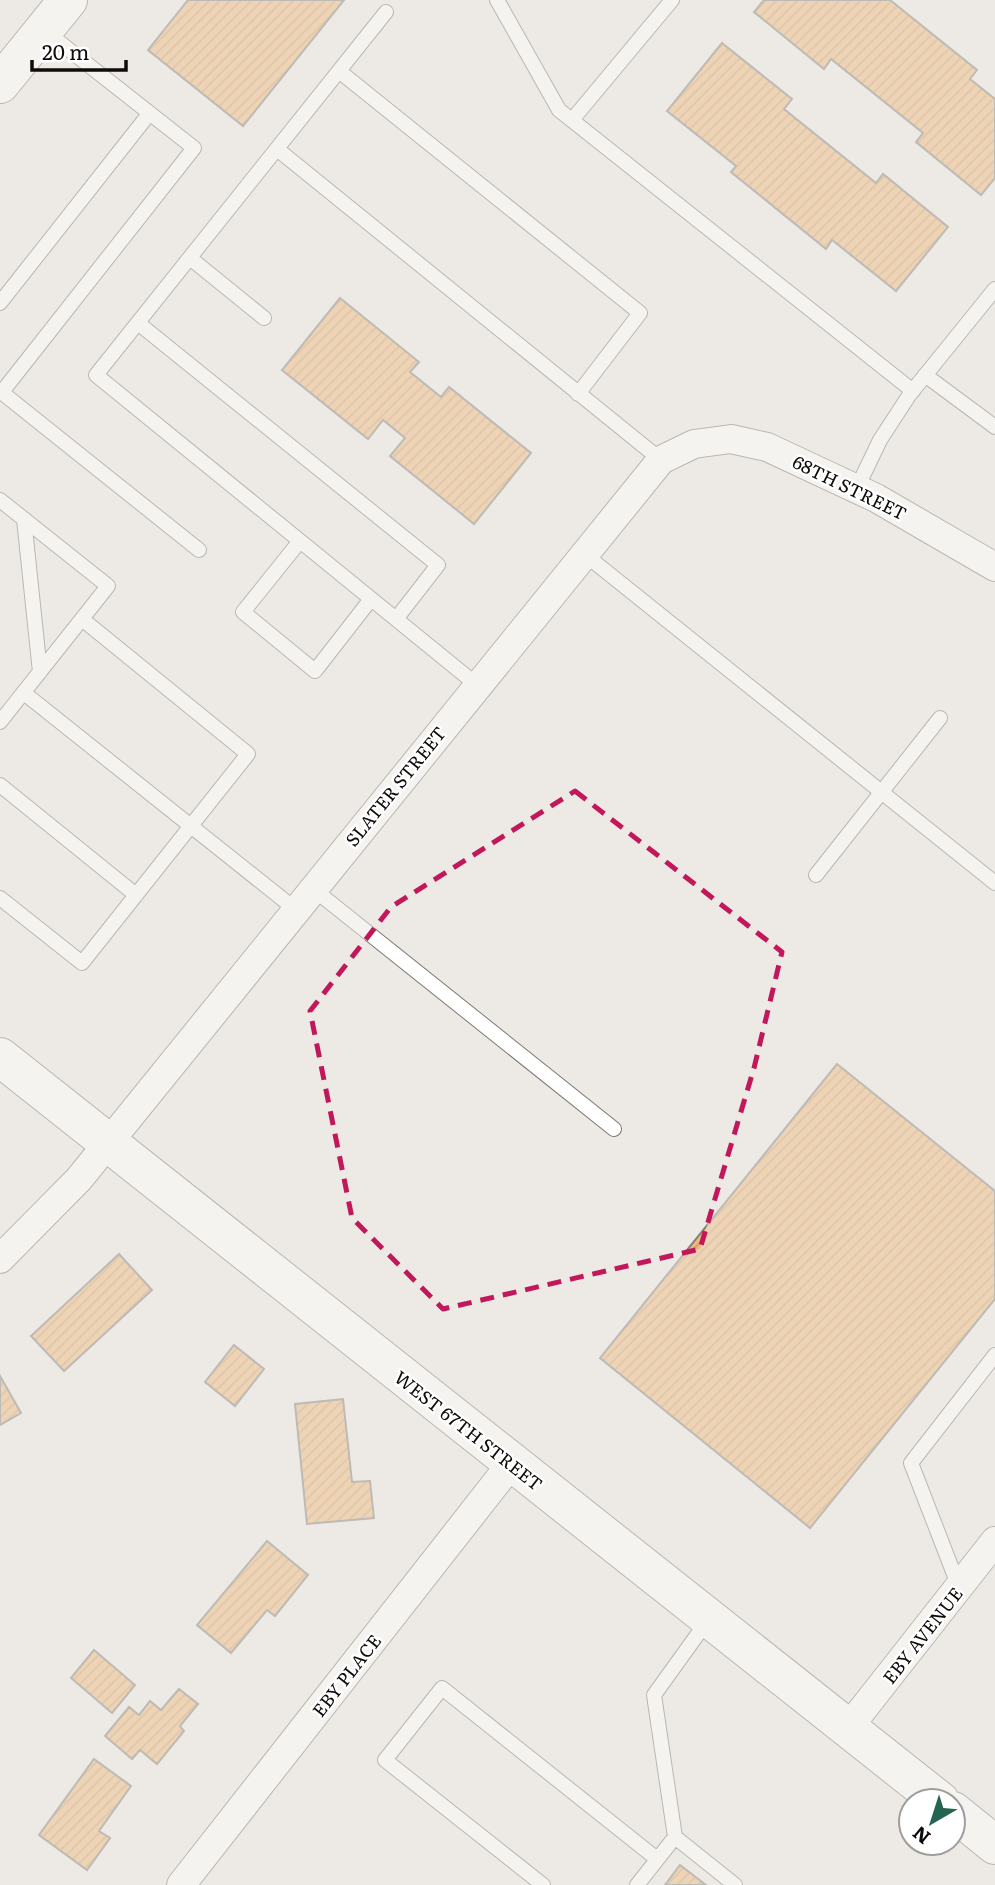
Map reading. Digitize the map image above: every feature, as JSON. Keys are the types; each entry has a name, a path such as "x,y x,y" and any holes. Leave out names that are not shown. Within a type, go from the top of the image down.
{"street":[{"path":"0,84 68,0"},
{"name":"68TH STREET","path":"694,444 731,439 766,447 856,488 995,567"},
{"name":"SLATER STREET","path":"0,1259 79,1179 583,553 661,460 694,444"},
{"name":"WEST 67TH STREET","path":"0,1057 922,1787"},
{"name":"EBY PLACE","path":"181,1885 511,1464"},
{"name":"EBY AVENUE","path":"848,1728 995,1541"},
{"path":"967,1822 995,1845"}],"lane":[{"path":"497,0 559,110 913,391"},
{"path":"572,120 673,0"},
{"path":"386,12 96,375 477,685"},
{"path":"44,30 194,148 1,391 199,550"},
{"path":"339,71 640,313 578,394"},
{"path":"0,303 149,114"},
{"path":"277,149 661,460"},
{"path":"190,258 264,318"},
{"path":"856,488 880,440 913,391 995,289"},
{"path":"138,323 438,565 396,619"},
{"path":"925,375 995,427"},
{"path":"0,500 108,586 0,722"},
{"path":"24,519 40,672"},
{"path":"300,541 243,612 315,671 371,599"},
{"path":"583,553 995,883"},
{"path":"0,898 82,963 248,754 82,619"},
{"path":"24,692 191,826 304,899 614,1129"},
{"path":"816,875 940,718"},
{"path":"0,785 136,895"},
{"path":"959,1587 911,1463 995,1354"},
{"path":"709,1619 654,1695 675,1837 735,1885"},
{"path":"543,1885 385,1760 442,1688 657,1859"},
{"path":"637,1885 675,1837"}],"highlighted area":[{"path":"575,791 782,952 754,1068 700,1249 443,1309 352,1218 310,1011 391,907"}],"building":[{"path":"188,0 344,0 243,126 148,50"},
{"path":"764,0 890,0 977,70 970,79 995,99 995,178 981,195 916,142 923,133 831,59 824,69 754,12"},
{"path":"722,43 792,99 784,109 876,183 883,174 948,227 896,291 832,240 826,249 731,172 736,166 667,111"},
{"path":"340,298 419,362 410,372 441,397 449,387 531,453 474,524 390,456 405,438 383,420 368,439 282,370"},
{"path":"837,1064 995,1191 995,1299 810,1528 600,1358"},
{"path":"119,1254 152,1290 64,1371 31,1336"},
{"path":"234,1345 264,1369 235,1406 205,1382"},
{"path":"0,1376 21,1413 0,1425"},
{"path":"343,1399 352,1482 370,1481 374,1518 307,1524 295,1404"},
{"path":"267,1541 308,1575 275,1616 267,1610 231,1653 197,1625"},
{"path":"94,1650 135,1685 112,1713 71,1678"},
{"path":"179,1689 198,1704 180,1726 184,1731 157,1764 140,1750 132,1759 105,1736 129,1707 139,1715 150,1701 161,1710"},
{"path":"94,1759 131,1786 99,1831 110,1838 87,1870 39,1835"},
{"path":"680,1865 706,1885 665,1885"}]}
